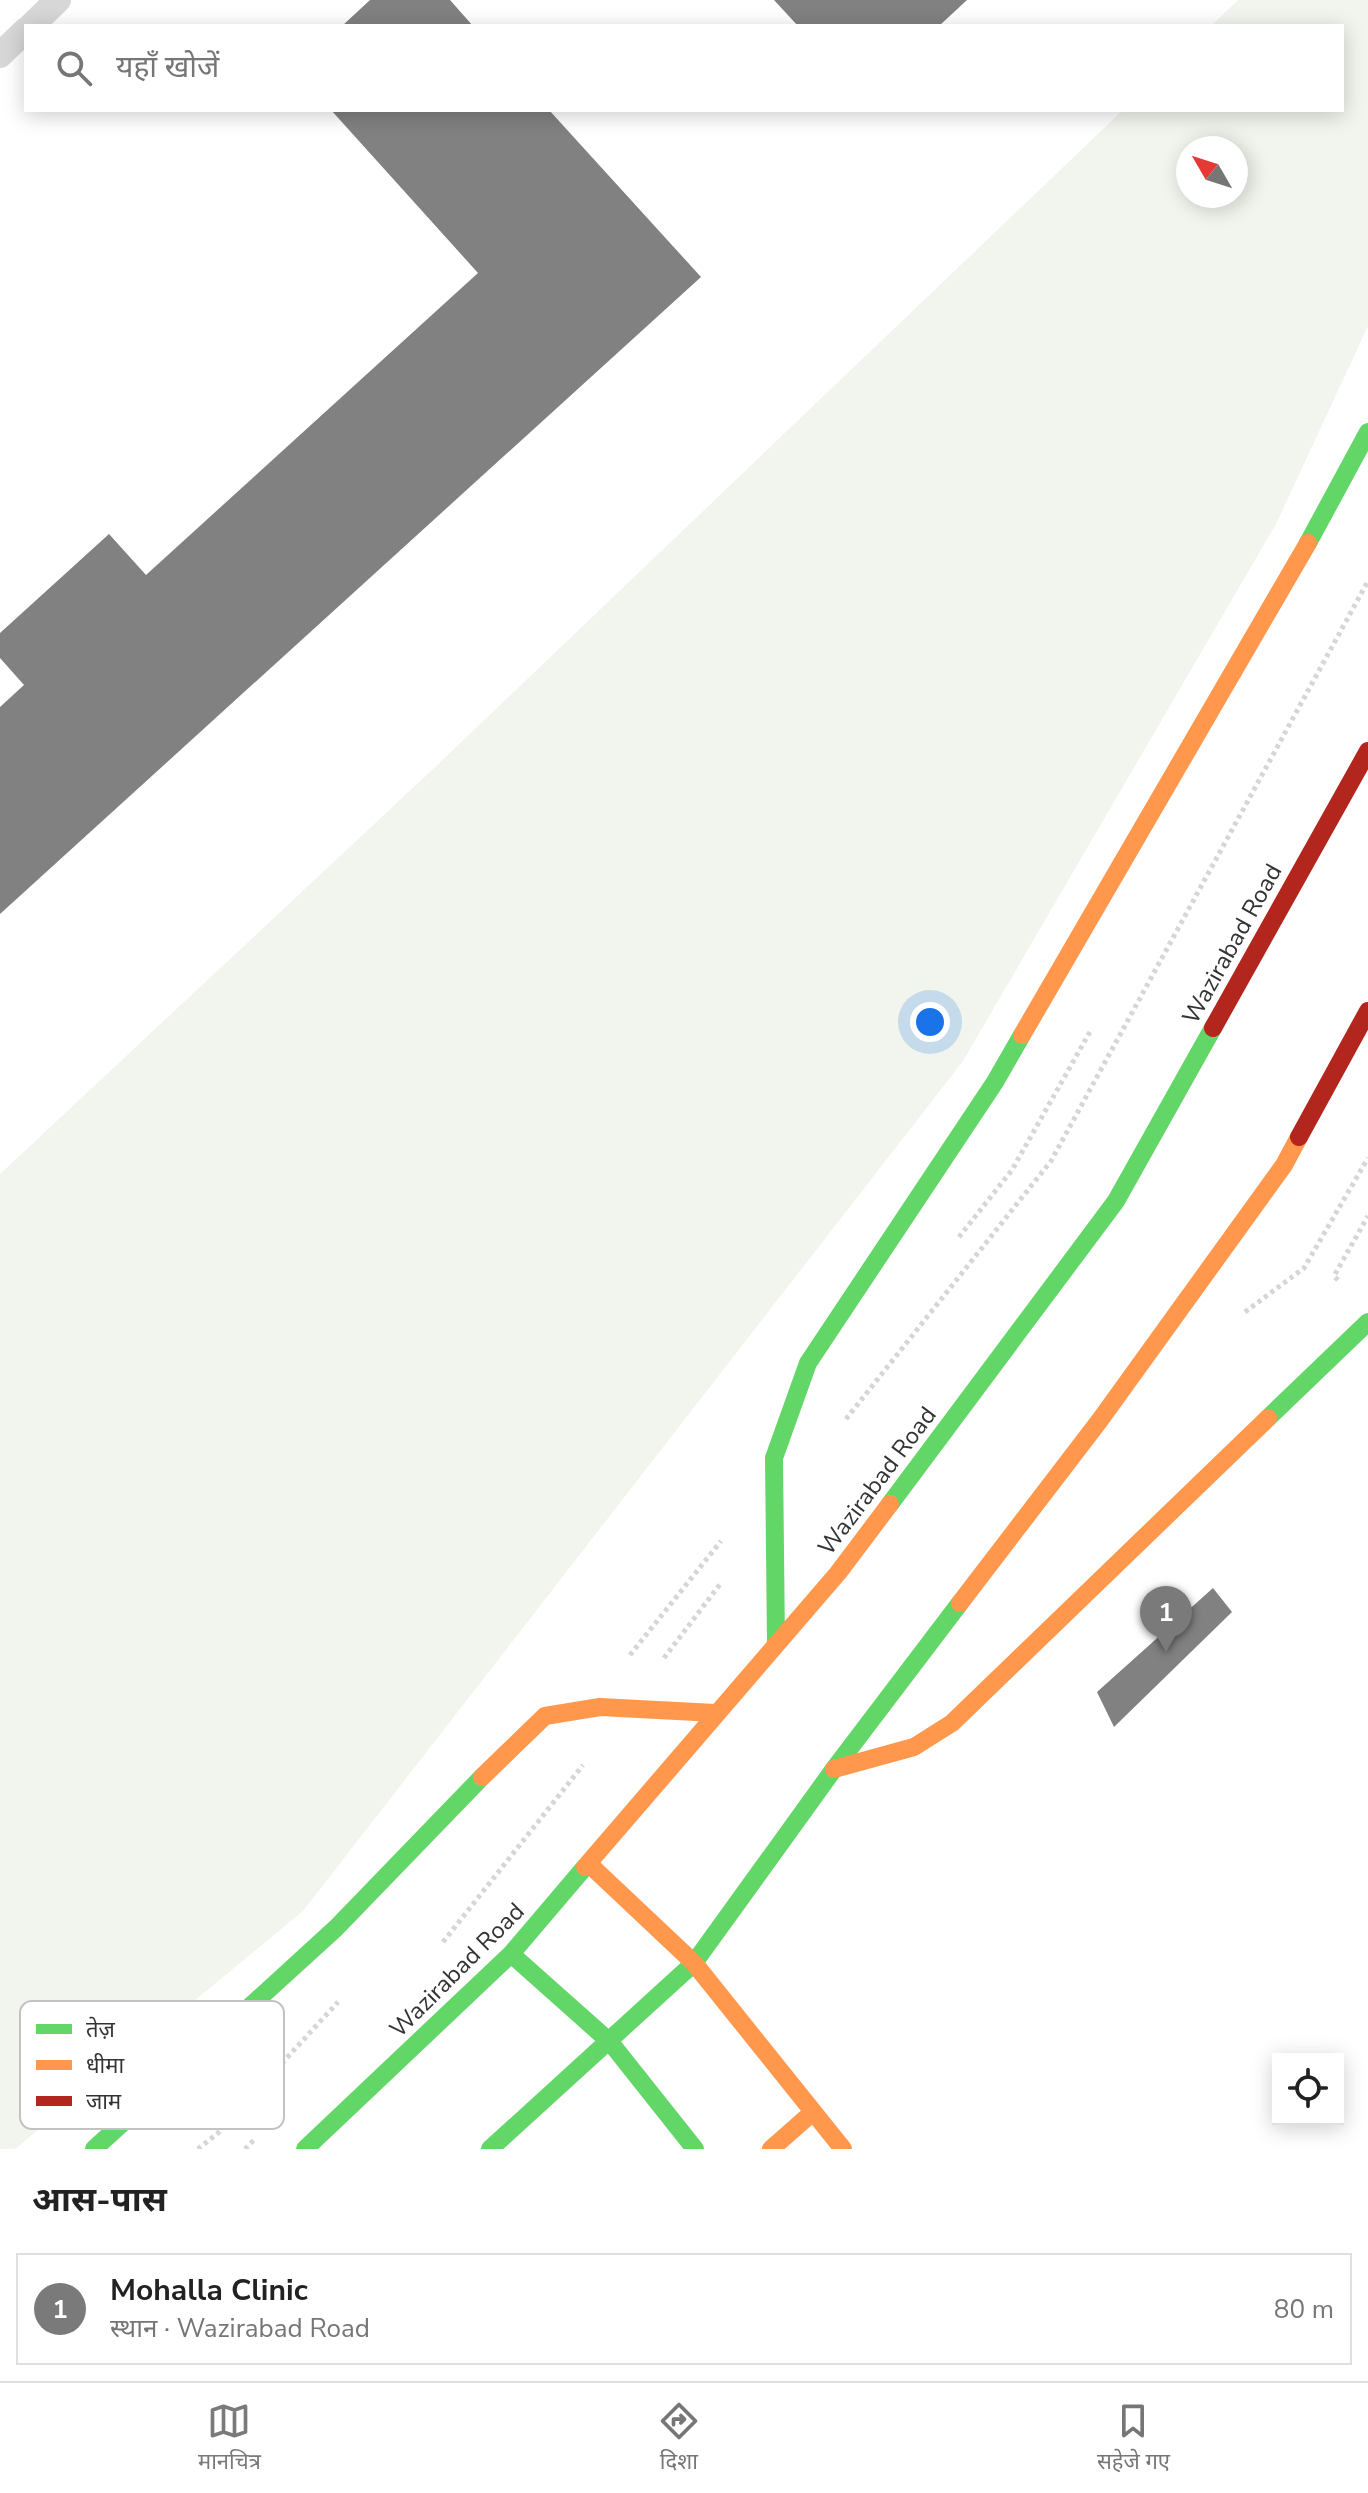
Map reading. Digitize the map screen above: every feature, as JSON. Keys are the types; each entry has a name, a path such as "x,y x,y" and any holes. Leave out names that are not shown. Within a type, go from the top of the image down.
{"main road":[{"path":"776,1643 774,1458 808,1363 995,1082 1336,495 1368,432"},
{"name":"Wazirabad Road","path":"305,2149 511,1954 838,1573 1116,1201 1368,751"},
{"path":"490,2149 694,1963 834,1769 1100,1420 1284,1165 1368,1011"},
{"path":"834,1769 914,1747 952,1723 1368,1322"},
{"path":"256,2001 336,1928 440,1818 545,1716 600,1707 715,1713"},
{"path":"590,1865 694,1963 843,2149"},
{"path":"511,1954 610,2042 695,2149"},
{"path":"771,2149 813,2112"},
{"path":"94,2149 116,2129"}],"lane":[{"path":"33,24 58,0"},
{"path":"0,55 24,32"}],"path":[{"path":"1343,1285 1334,1276 1368,1216"}],"shaded area":[{"path":"1238,0 1368,0 1368,326 1276,524 963,1061 303,1911 194,2001 20,2001 20,2129 39,2129 15,2149 0,2149 0,1174 431,771 1121,112 1344,112 1344,24 1213,24"}],"building":[{"path":"370,0 450,0 471,24 344,24"},
{"path":"774,0 967,0 941,24 796,24"},
{"path":"333,112 551,112 701,277 0,914 0,707 24,685 0,658 0,633 109,534 146,575 478,273"},
{"path":"1213,1588 1232,1612 1114,1727 1097,1692"}],"traffic: fast":[{"path":"1308,543 1368,432"},
{"path":"890,1504 1116,1201 1213,1028"},
{"path":"776,1643 774,1458 808,1363 995,1082 1022,1035"},
{"path":"1268,1418 1368,1322"},
{"path":"490,2149 694,1963 834,1769 960,1603"},
{"path":"256,2001 336,1928 482,1777"},
{"path":"305,2149 511,1954 585,1867"},
{"path":"511,1954 610,2042 695,2149"},
{"path":"94,2149 116,2129"}],"traffic: slow":[{"path":"1022,1035 1308,543"},
{"path":"960,1603 1100,1420 1284,1165 1299,1137"},
{"path":"834,1769 914,1747 952,1723 1268,1418"},
{"path":"585,1867 838,1573 890,1504"},
{"path":"482,1777 545,1716 600,1707 715,1713"},
{"path":"590,1865 694,1963 843,2149"},
{"path":"771,2149 813,2112"}],"traffic: jam":[{"path":"1213,1028 1368,751"},
{"path":"1299,1137 1368,1011"}],"place":[{"name":"Mohalla Clinic","path":"1166,1652"}]}
